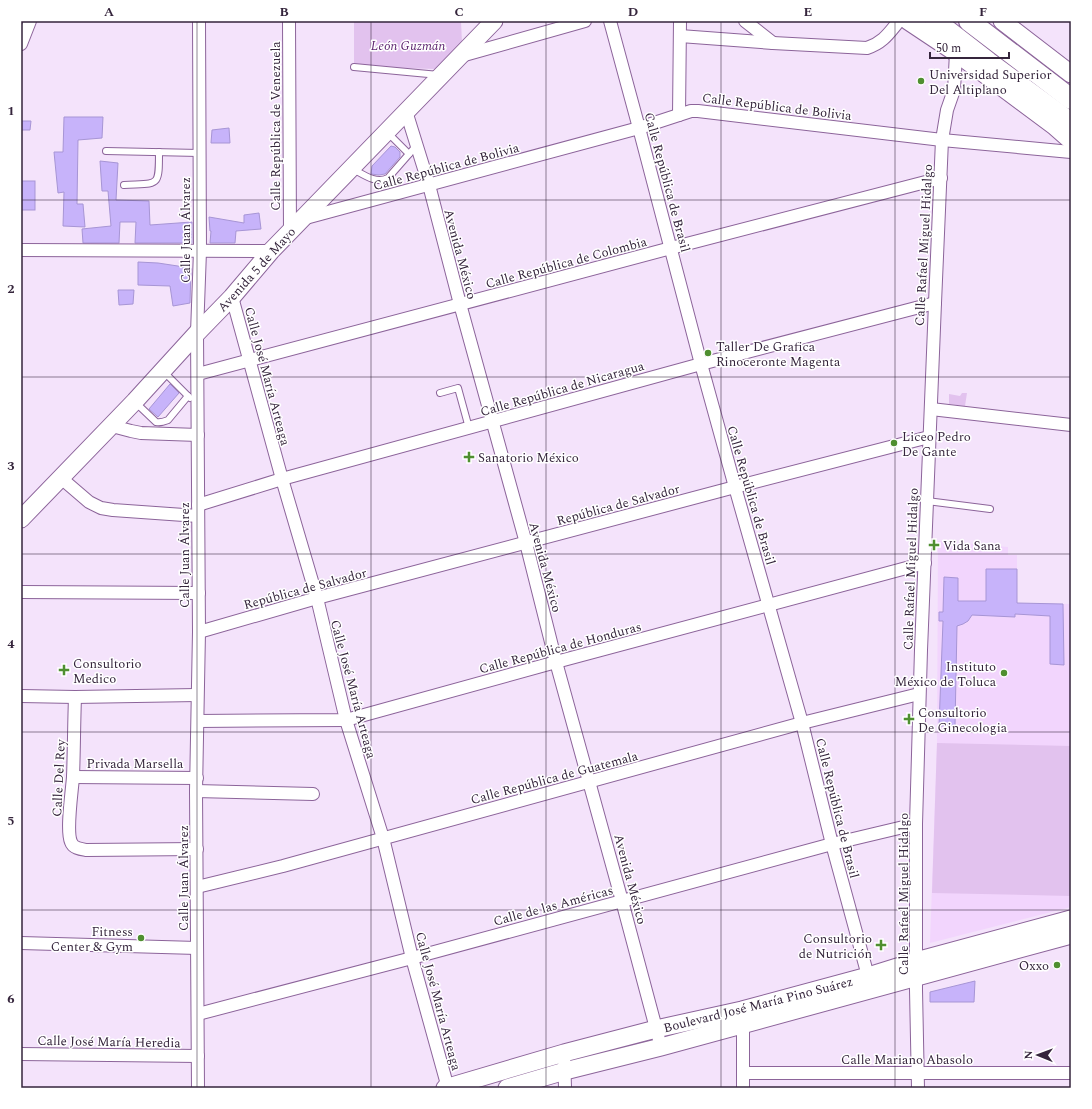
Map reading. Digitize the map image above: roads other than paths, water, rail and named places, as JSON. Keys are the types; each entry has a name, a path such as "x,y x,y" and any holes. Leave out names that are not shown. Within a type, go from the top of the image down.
{"highway":[{"path":"935,21 1071,123"},
{"path":"968,21 983,27 1071,99"},
{"path":"988,62 1008,92"}],"main road":[{"name":"Avenida 5 de Mayo","path":"21,519 112,426 232,297 271,251 301,219 462,56 494,21"},
{"path":"908,21 956,53 1054,126 1071,141"},
{"path":"1005,22 1071,74"},
{"name":"Boulevard José María Pino Suárez","path":"447,1088 564,1053 656,1029 742,1017 916,969 1071,919"},
{"name":"Boulevard José María Pino Suárez","path":"507,1088 660,1046 742,1017 868,976 916,969 1071,935"}],"street":[{"path":"21,44 30,21"},
{"name":"Calle Juan Álvarez","path":"198,1088 196,791 199,632 197,333 200,251 199,21"},
{"name":"Calle República de Venezuela","path":"289,21 290,232"},
{"path":"462,56 584,21"},
{"name":"Calle República de Brasil","path":"610,21 672,248 701,364 802,723 832,844 868,976"},
{"path":"679,115 680,21"},
{"path":"745,21 773,44"},
{"path":"680,36 773,44 867,48 875,46 883,40 899,21"},
{"name":"Calle Rafael Miguel Hidalgo","path":"918,1088 916,824 919,694 934,303 942,140 947,110 954,90 956,53"},
{"name":"Avenida México","path":"406,111 413,149 429,185 660,1046"},
{"name":"Calle República de Bolivia","path":"301,219 639,128 691,111 706,111 942,140 1071,152"},
{"name":"Calle República de Colombia","path":"198,374 941,178"},
{"path":"21,250 271,251"},
{"name":"Calle José María Arteaga","path":"232,297 282,479 317,598 346,720 383,838 412,958 447,1088"},
{"name":"Calle República de Nicaragua","path":"198,511 282,479 701,364 934,303"},
{"path":"931,409 1071,425"},
{"path":"112,426 141,433 198,435"},
{"name":"República de Salvador","path":"199,632 317,598 929,437"},
{"path":"61,478 89,502 101,508 113,510 198,511"},
{"name":"Calle República de Honduras","path":"198,721 346,720 925,563"},
{"path":"21,592 199,593"},
{"path":"21,696 75,697 197,694"},
{"name":"Calle República de Guatemala","path":"197,887 283,866 802,723 919,694"},
{"name":"Calle Del Rey","path":"75,697 73,777 69,831 72,845 78,849 86,850 197,849"},
{"name":"Privada Marsella","path":"73,777 197,778"},
{"path":"196,791 314,794"},
{"name":"Calle de las Américas","path":"198,1014 412,958 832,844 916,824"},
{"path":"21,943 197,948"},
{"path":"742,1017 743,1088"},
{"path":"564,1053 566,1071 565,1088"},
{"name":"Calle José María Heredia","path":"21,1054 198,1056"},
{"name":"Calle Mariano Abasolo","path":"743,1073 1071,1073"}],"lane":[{"path":"354,67 442,75"},
{"path":"352,168 378,181 388,178 413,149 386,132"},
{"path":"106,151 199,153"},
{"path":"124,184 153,184 157,180 159,174 159,152"},
{"path":"163,371 197,406"},
{"path":"440,393 458,388 469,428"},
{"path":"135,401 156,422 160,423 168,420 188,396"},
{"path":"927,500 990,509"}],"place":[{"name":"Universidad Superior Del Altiplano","path":"921,81"},
{"name":"Taller De Grafica Rinoceronte Magenta","path":"708,353"},
{"name":"Liceo Pedro De Gante","path":"894,443"},
{"name":"Sanatorio México","path":"469,457"},
{"name":"Vida Sana","path":"934,545"},
{"name":"Consultorio Medico","path":"64,670"},
{"name":"Instituto México de Toluca","path":"1004,673"},
{"name":"Consultorio De Ginecologia","path":"909,719"},
{"name":"Fitness Center & Gym","path":"141,938"},
{"name":"Consultorio de Nutrición","path":"881,945"},
{"name":"Oxxo","path":"1057,965"}],"park label":[{"name":"León Guzmán","path":"408,45"}]}
